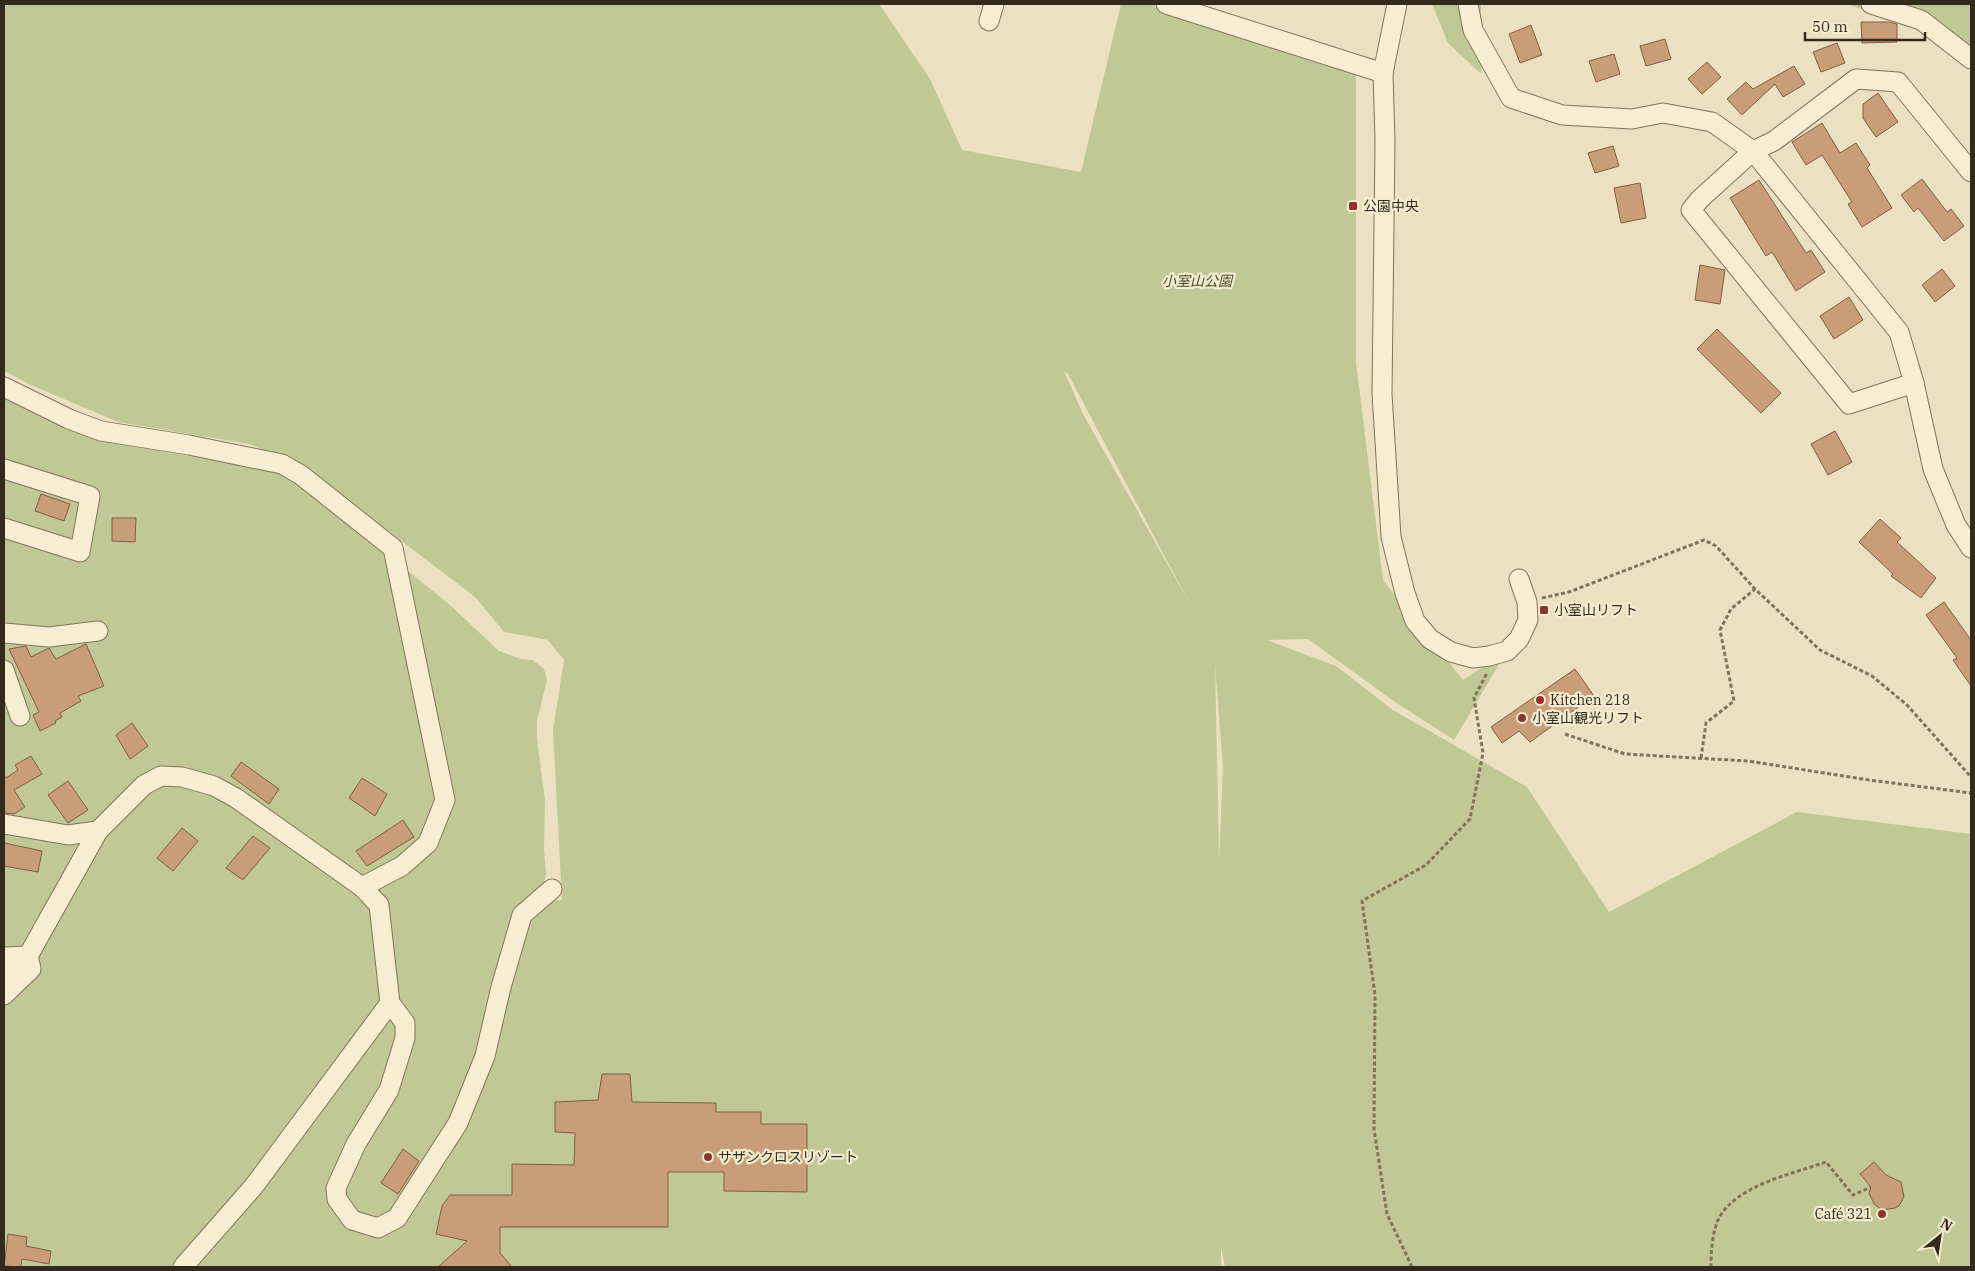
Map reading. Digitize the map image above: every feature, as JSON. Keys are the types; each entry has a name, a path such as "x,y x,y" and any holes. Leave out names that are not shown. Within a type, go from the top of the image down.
{"street":[{"path":"1166,4 1383,73"},
{"path":"1396,4 1383,73 1385,141 1382,394 1391,537 1405,593 1415,621 1430,639 1450,652 1473,658 1489,656 1507,651 1519,639 1528,620 1527,602 1519,579"},
{"path":"1468,4 1473,30 1511,98 1562,114 1632,119 1663,113 1712,122 1753,151 1899,332 1914,383 1933,469 1956,525 1971,548"},
{"path":"1871,4 1921,20 1971,59"},
{"path":"1914,383 1849,404 1691,210 1700,199 1753,151 1774,141 1856,79 1898,82 1971,172"},
{"path":"4,387 69,419 101,431 189,445 282,464 302,475 394,548 445,800 428,843 402,866 362,887"},
{"path":"4,469 90,496 80,552 4,528"},
{"path":"4,633 49,636 98,631"},
{"path":"4,670 20,716"},
{"path":"4,976 28,956 98,831 144,785 161,776 182,777 214,786 236,798 362,887 379,905 390,1002 405,1023 405,1038 389,1090 356,1144 336,1188 337,1199 352,1220 378,1228 397,1218 458,1123 485,1056 501,987 522,915 552,889"},
{"path":"4,824 68,835 98,831"},
{"path":"4,957 28,956"},
{"path":"4,995 31,969 28,956"},
{"path":"183,1267 254,1186 390,1002"}],"path":[{"path":"1527,602 1569,592 1704,540 1716,546 1755,589 1820,650 1872,676 1907,705 1971,777"},
{"path":"1701,758 1706,724 1734,701 1720,630 1731,609 1755,589"},
{"path":"1412,1267 1387,1214 1374,1129 1375,994 1362,901 1426,865 1470,819 1483,753 1474,698 1489,669 1489,656"},
{"path":"1565,734 1625,754 1748,761 1869,780 1971,793"},
{"path":"1711,1267 1712,1249 1719,1218 1742,1193 1826,1162 1853,1195 1871,1188"}],"green space":[{"name":"小室山公園","path":"4,4 879,4 930,79 962,150 1081,172 1121,4 1166,4 1356,63 1356,362 1383,580 1463,680 1507,651 1454,740 1395,702 1308,639 1267,640 1336,666 1393,710 1527,787 1609,912 1797,812 1971,834 1971,1267 1225,1267 1221,1246 1221,1267 4,1267 4,399 101,441 277,471 300,483 450,605 499,651 521,659 533,660 544,669 547,680 537,721 537,739 545,801 544,849 546,873 543,887 530,900 562,900 553,730 564,660 548,640 504,632 475,597 302,465 249,444 118,422 31,385 4,371","holes":["1064,371 1068,374 1191,606 1083,414","1215,664 1223,768 1219,861 1219,860"]},
{"path":"1432,4 1481,4 1481,74 1448,43"},
{"path":"1847,4 1971,4 1971,49"}],"building":[{"path":"1861,22 1889,22 1897,24 1897,42 1862,43"},
{"path":"1531,25 1542,55 1520,63 1509,34"},
{"path":"1665,39 1671,59 1646,66 1640,46"},
{"path":"1837,43 1845,63 1821,72 1813,52"},
{"path":"1614,54 1620,74 1596,82 1589,61"},
{"path":"1707,62 1721,77 1702,94 1688,79"},
{"path":"1794,66 1805,84 1783,97 1775,84 1742,115 1727,99 1746,82 1753,89"},
{"path":"1878,93 1898,122 1876,137 1863,118 1863,104"},
{"path":"1822,123 1840,153 1856,143 1870,165 1867,168 1892,208 1862,227 1848,204 1852,202 1822,155 1806,165 1792,142"},
{"path":"1613,146 1619,166 1595,173 1588,153"},
{"path":"1922,179 1947,212 1951,209 1964,226 1944,241 1918,208 1914,212 1901,195"},
{"path":"1759,180 1806,253 1811,250 1825,272 1796,291 1772,252 1766,256 1730,198"},
{"path":"1640,183 1646,218 1621,223 1614,188"},
{"path":"1700,265 1725,270 1720,304 1695,300"},
{"path":"1942,269 1955,286 1935,302 1922,285"},
{"path":"1849,297 1863,320 1834,339 1820,316"},
{"path":"1717,329 1781,393 1761,413 1697,349"},
{"path":"1835,431 1852,462 1828,475 1811,444"},
{"path":"41,494 70,504 64,521 35,511"},
{"path":"112,518 136,518 135,542 112,541"},
{"path":"1880,519 1901,538 1897,542 1936,578 1921,598 1891,576 1893,574 1859,542"},
{"path":"1944,602 1971,640 1971,686 1953,660 1957,658 1926,615"},
{"path":"86,644 104,686 78,696 81,701 60,713 62,717 55,721 56,723 40,731 33,715 39,712 9,649 26,646 31,657 49,648 56,659"},
{"path":"1575,669 1594,696 1530,742 1519,731 1502,743 1491,727"},
{"path":"132,723 148,746 130,759 116,735"},
{"path":"31,756 42,774 14,790 25,807 14,814 4,813 4,775 6,778 18,770 15,765"},
{"path":"241,762 279,789 269,804 231,776"},
{"path":"362,778 387,794 375,816 349,798"},
{"path":"68,781 88,810 68,823 48,795"},
{"path":"403,820 414,837 367,866 356,851"},
{"path":"182,828 198,841 173,871 157,858"},
{"path":"253,836 270,848 243,880 226,868"},
{"path":"4,843 42,851 38,872 4,866"},
{"name":"サザンクロスリゾート","path":"602,1074 630,1074 632,1102 716,1103 716,1112 761,1112 761,1124 807,1124 807,1192 724,1191 724,1172 668,1172 668,1227 500,1227 500,1253 512,1267 438,1267 467,1241 436,1234 442,1206 450,1195 512,1195 512,1164 574,1165 575,1133 555,1132 555,1102 598,1100"},
{"path":"403,1149 419,1161 398,1194 381,1183"},
{"path":"1874,1162 1886,1175 1901,1182 1904,1197 1899,1206 1882,1210 1874,1204 1869,1193 1871,1187 1860,1174"},
{"path":"8,1234 27,1237 26,1246 51,1251 49,1264 22,1259 21,1267 4,1266"}],"place":[{"name":"公園中央","path":"1353,206"},
{"name":"小室山リフト","path":"1544,610"},
{"name":"Kitchen 218","path":"1540,700"},
{"name":"小室山観光リフト","path":"1522,718"},
{"name":"サザンクロスリゾート","path":"708,1157"},
{"name":"Café 321","path":"1882,1214"}]}
